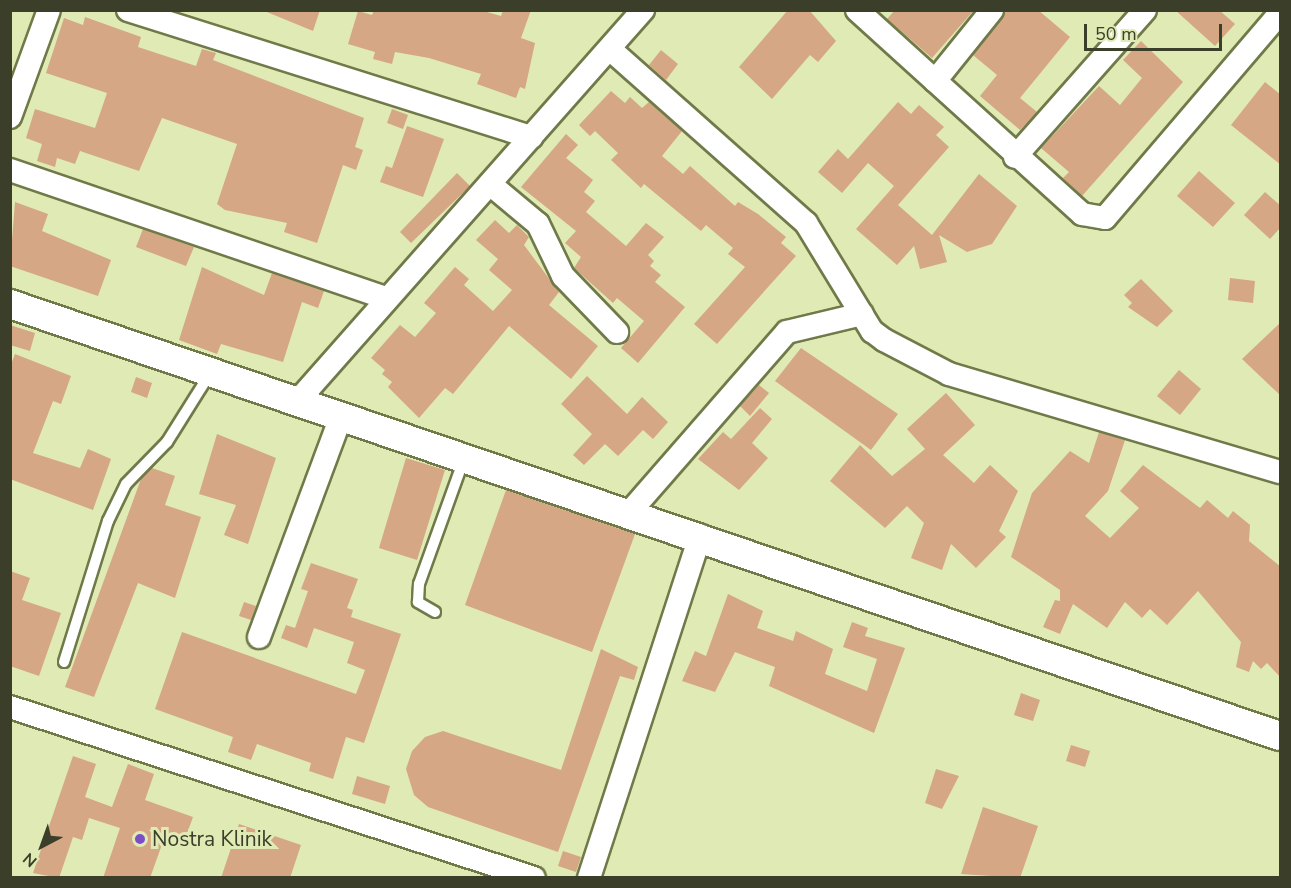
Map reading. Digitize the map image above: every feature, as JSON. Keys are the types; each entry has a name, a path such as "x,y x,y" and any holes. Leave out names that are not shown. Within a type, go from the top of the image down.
{"street":[{"path":"10,117 49,10"},
{"path":"128,10 531,137"},
{"path":"295,404 643,10"},
{"path":"857,10 1015,157 1082,214 1105,218 1281,13"},
{"path":"935,81 992,10"},
{"path":"1015,157 1144,10"},
{"path":"610,50 806,223 862,314 884,340 949,374 1281,472"},
{"path":"10,170 387,298"},
{"path":"490,184 538,224 563,276 617,332"},
{"path":"10,304 209,375 700,536 1281,736"},
{"path":"629,513 787,332 862,314"},
{"path":"259,637 340,419"},
{"path":"589,878 700,536"},
{"path":"10,707 534,878"}],"lane":[{"path":"64,662 108,521 126,484 167,442 209,375"},
{"path":"435,612 418,602 419,584 464,459"}],"building":[{"path":"262,10 320,10 313,31"},
{"path":"374,10 480,10 501,16 503,10 531,10 521,38 535,43 525,89 520,87 516,98 477,84 481,74 429,58 395,52 392,64 373,59 375,52 348,44 358,11 372,15"},
{"path":"788,10 809,10 836,41 818,62 810,55 772,99 739,67"},
{"path":"895,10 974,10 932,58 887,19"},
{"path":"1005,10 1038,10 1070,37 1020,98 1037,112 1020,130 980,96 997,75 973,55"},
{"path":"1175,10 1219,10 1235,24 1215,46"},
{"path":"85,17 141,37 138,47 196,66 202,49 216,53 213,60 364,118 355,147 363,150 356,170 343,165 317,243 284,232 287,223 225,210 217,204 237,144 162,118 139,171 80,151 75,164 57,158 55,167 37,161 42,144 26,138 35,109 95,128 107,93 46,73 64,18 83,25"},
{"path":"1141,41 1183,82 1082,196 1063,178 1069,172 1041,148 1099,86 1120,105 1142,78 1123,60"},
{"path":"661,50 678,64 666,80 649,65"},
{"path":"1265,82 1281,95 1281,165 1231,125"},
{"path":"611,91 625,103 630,97 642,108 649,102 682,131 662,156 683,174 690,166 735,206 738,202 758,214 786,237 781,243 796,256 717,344 694,324 745,267 728,254 733,248 706,225 701,231 644,184 641,188 611,160 618,153 595,131 590,136 579,125"},
{"path":"898,102 911,114 919,105 944,127 936,135 949,147 898,205 932,235 979,174 1017,206 992,244 967,252 939,235 947,262 920,269 914,246 897,265 856,229 894,186 868,163 842,193 818,172 838,149 848,159"},
{"path":"392,109 408,115 403,129 387,123"},
{"path":"407,126 444,139 423,197 380,182 386,166 392,168"},
{"path":"566,134 578,145 566,158 593,180 584,192 595,201 586,212 626,246 646,223 664,237 648,255 654,261 650,266 661,275 655,282 685,307 638,363 621,348 644,321 617,298 613,303 574,268 581,257 565,243 576,231 521,187"},
{"path":"1199,171 1235,203 1213,227 1177,196"},
{"path":"457,173 470,186 411,243 400,232"},
{"path":"1265,192 1281,206 1281,227 1270,239 1244,215"},
{"path":"15,202 48,214 42,231 111,260 98,296 10,266"},
{"path":"495,220 509,233 517,225 529,237 524,245 559,292 549,305 598,346 571,379 509,326 453,394 445,388 419,418 388,387 392,382 382,374 385,370 371,358 400,325 415,337 436,313 424,303 455,267 469,279 464,285 493,311 512,290 489,270 498,259 476,240"},
{"path":"143,229 194,247 186,266 136,247"},
{"path":"202,267 264,295 272,273 324,291 318,308 302,302 283,362 221,344 217,354 179,340"},
{"path":"1230,278 1255,281 1253,303 1228,300"},
{"path":"1141,279 1173,311 1157,327 1128,307 1132,303 1124,295"},
{"path":"1281,322 1281,396 1242,359"},
{"path":"10,325 35,333 30,351 10,345"},
{"path":"801,348 898,414 871,450 775,381"},
{"path":"15,354 71,376 61,404 53,401 33,453 80,468 88,449 111,459 93,510 10,479 10,367"},
{"path":"1179,370 1201,389 1180,415 1157,396"},
{"path":"587,376 627,414 642,397 668,422 653,439 643,430 618,456 605,444 584,465 573,455 592,434 561,404"},
{"path":"136,377 152,383 147,398 131,392"},
{"path":"759,385 769,393 750,416 740,406"},
{"path":"946,393 975,425 943,455 974,483 990,465 1018,491 999,531 1006,537 976,568 951,544 942,570 911,558 924,523 907,506 885,528 830,481 860,445 892,476 925,449 907,429"},
{"path":"760,408 772,419 752,443 768,458 739,490 698,459 723,432 731,439"},
{"path":"1099,432 1125,440 1108,491 1085,516 1110,538 1139,508 1120,491 1143,465 1200,508 1207,500 1228,518 1233,511 1250,525 1249,541 1281,567 1281,678 1267,663 1261,669 1253,661 1249,672 1236,667 1241,642 1198,591 1167,625 1150,609 1142,618 1125,602 1107,628 1073,604 1060,634 1043,627 1055,600 1060,601 1060,590 1011,557 1032,493 1070,451 1089,463"},
{"path":"217,434 276,458 248,544 224,535 236,505 199,494"},
{"path":"406,458 445,470 417,560 379,548"},
{"path":"152,468 175,476 165,505 201,517 175,598 138,583 94,697 65,687 141,479"},
{"path":"506,490 635,534 592,652 465,605"},
{"path":"311,563 358,579 347,608 353,610 351,617 401,634 364,743 346,737 333,779 309,771 311,763 257,744 251,760 228,752 233,737 155,709 182,632 356,694 365,670 347,663 354,642 314,628 307,648 281,638 286,625 295,628 308,591 301,589"},
{"path":"10,571 30,578 22,600 61,613 39,676 10,666"},
{"path":"728,594 763,611 757,628 793,641 796,631 833,649 825,674 867,691 877,659 843,647 852,622 868,628 865,636 905,648 874,733 769,686 775,667 735,652 715,692 682,681 695,651 706,656"},
{"path":"244,602 256,606 251,620 239,616"},
{"path":"601,649 638,667 634,680 620,676 558,852 428,807 414,795 406,769 412,751 425,737 443,731 561,770"},
{"path":"1021,693 1040,700 1033,721 1014,715"},
{"path":"1071,745 1090,751 1085,767 1066,761"},
{"path":"73,756 96,764 85,797 112,807 128,764 154,774 145,800 193,817 184,842 165,836 150,878 103,878 120,828 89,818 82,840 73,837 59,878 33,873"},
{"path":"936,769 959,776 942,809 925,803"},
{"path":"357,776 390,786 385,804 352,794"},
{"path":"983,807 1038,826 1020,878 961,874"},
{"path":"239,824 301,845 290,878 221,878"},
{"path":"563,851 581,857 576,872 558,866"}],"place":[{"name":"Nostra Klinik","path":"140,839"}]}
